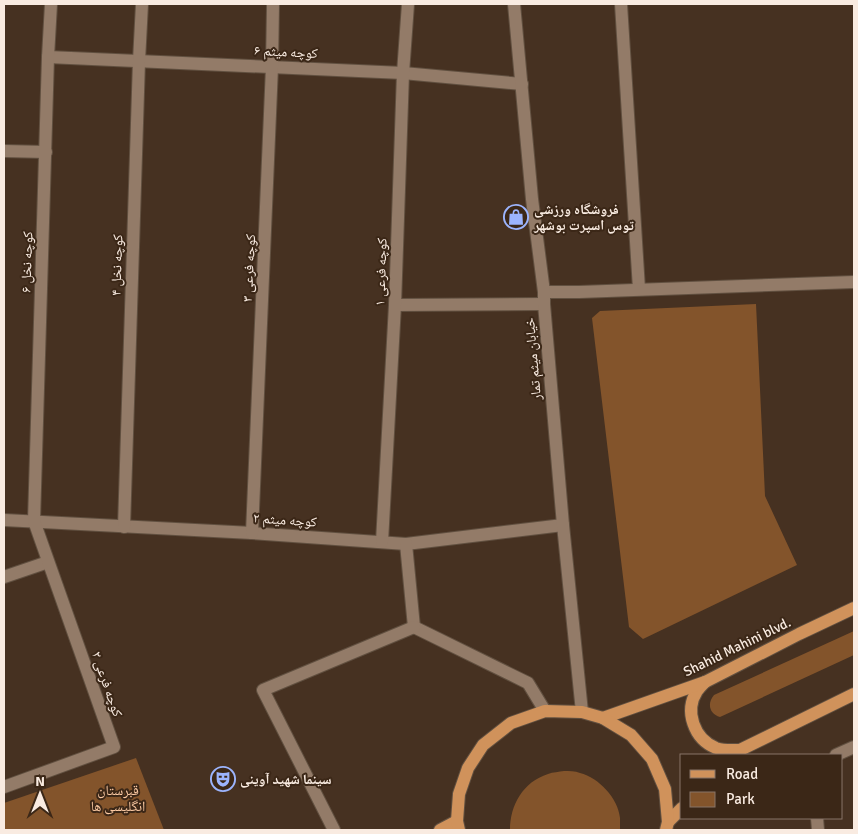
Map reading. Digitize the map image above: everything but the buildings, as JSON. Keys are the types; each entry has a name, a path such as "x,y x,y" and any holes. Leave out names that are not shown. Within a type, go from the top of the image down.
{"main road":[{"name":"Shahid Mahini blvd.","path":"603,718 705,682 854,608"},
{"path":"705,682 697,691 692,701 691,713 698,735 706,743 717,748 737,752 854,694"},
{"path":"440,830 458,826 459,794 468,768 483,745 511,723 546,711 582,712 603,718 630,735 652,759 665,789 667,826"},
{"path":"667,826 680,810"}],"street":[{"name":"کوچه نخل ۶","path":"34,521 51,4"},
{"name":"کوچه نخل ۴","path":"124,526 142,4"},
{"name":"کوچه فرعی ۳","path":"252,533 273,4"},
{"name":"کوچه فرعی ۱","path":"382,542 395,305 403,73 408,4"},
{"name":"خیابان میثم تمار","path":"514,4 532,199 544,298 562,525 582,712"},
{"path":"622,4 639,289"},
{"name":"کوچه میثم ۶","path":"48,57 403,73 522,84"},
{"path":"4,151 46,152"},
{"path":"395,305 544,298 579,292 854,282"},
{"name":"کوچه میثم ۲","path":"4,520 252,533 406,544 562,525"},
{"name":"کوچه فرعی ۲","path":"4,786 114,747 34,521"},
{"path":"406,544 414,627"},
{"path":"4,577 48,562"},
{"path":"334,830 262,690 414,627 528,683 546,711"},
{"path":"838,754 854,747"}],"green space":[{"path":"756,304 765,496 797,565 643,639 629,627 592,318 600,311"},
{"path":"854,631 854,655 720,717 711,711 710,701 714,695"},
{"name":"قبرستان انگلیسی ها","path":"136,758 164,830 4,830 4,803"},
{"path":"576,772 594,779 606,790 616,803 620,818 620,830 510,830 515,803 525,789 539,778 550,773"}],"place":[{"name":"فروشگاه ورزشی توس اسپرت بوشهر","path":"516,217"},
{"name":"سینما شهید آوینی","path":"223,779"}]}
